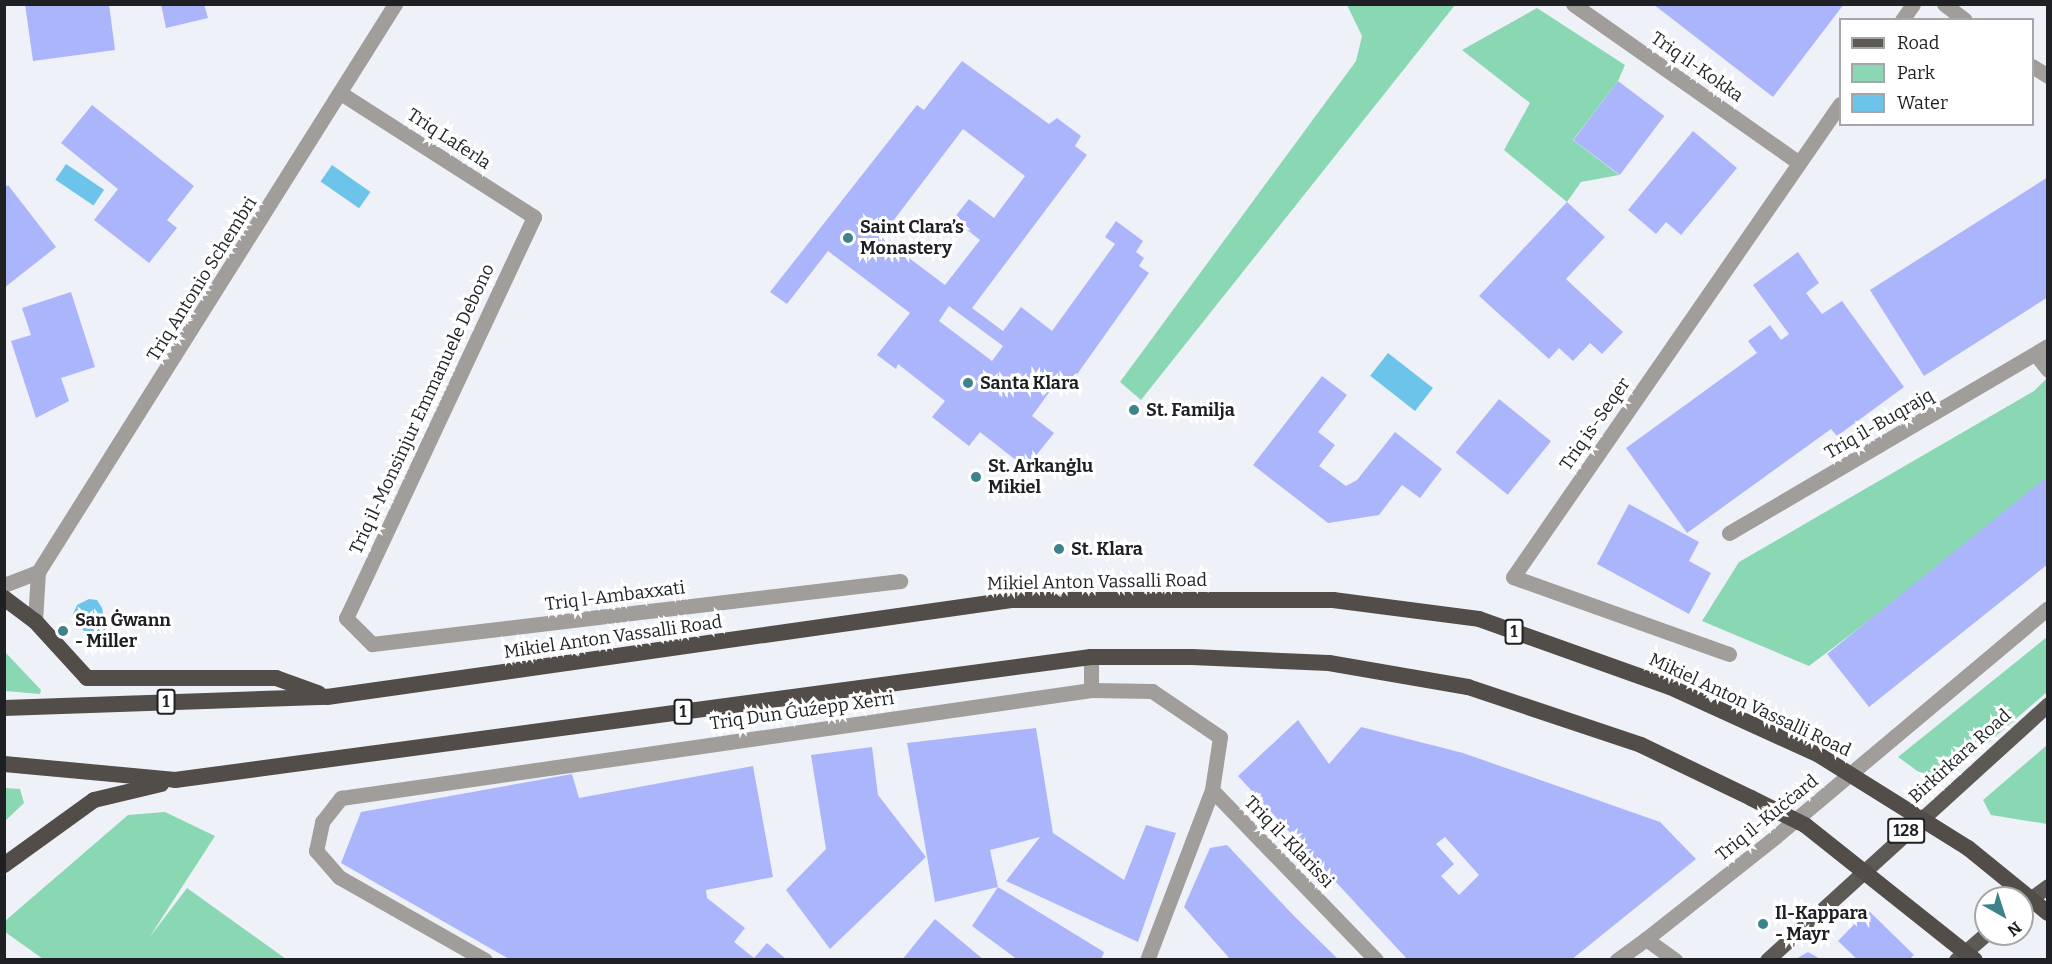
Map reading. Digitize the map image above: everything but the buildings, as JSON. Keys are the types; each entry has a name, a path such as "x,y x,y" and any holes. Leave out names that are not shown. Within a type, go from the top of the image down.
{"highway":[{"name":"1","path":"4,598 35,621 87,678 276,678 327,697"},
{"name":"Mikiel Anton Vassalli Road","path":"4,708 327,697 1011,600 1333,600 1479,619 1670,687 1819,755 1968,848 2048,913"},
{"name":"1","path":"4,865 94,801 175,780 1090,657 1192,657 1329,663 1468,687 1641,745 1805,825 1975,960"},
{"name":"1","path":"4,765 175,780"}],"main road":[{"name":"Birkirkara Road","path":"1767,960 2048,704"},
{"path":"2034,896 2048,886"},
{"path":"1956,960 1974,944"}],"street":[{"name":"Triq Antonio Schembri","path":"35,621 38,572 342,94 395,4"},
{"name":"Triq il-Kokka","path":"1573,4 1798,162"},
{"path":"1903,18 1912,4"},
{"path":"1944,4 1962,18"},
{"path":"2034,67 2048,76"},
{"name":"Triq Laferla","path":"342,94 534,217"},
{"name":"Triq is-Seqer","path":"1729,654 1513,577 1839,105"},
{"name":"Triq il-Monsinjur Emmanuele Debono","path":"346,618 534,217"},
{"path":"2042,351 2048,370"},
{"name":"Triq il-Buqrajq","path":"1729,533 2042,351"},
{"path":"4,585 38,572"},
{"name":"Triq l-Ambaxxati","path":"346,618 372,645 900,581"},
{"name":"Triq il-Kuċċard","path":"1617,960 1775,837 2048,608"},
{"path":"1090,657 1091,690"},
{"name":"Triq Dun Ǵuźepp Xerri","path":"485,960 339,877 316,851 322,822 341,798 1091,690 1152,691 1220,737 1212,790"},
{"path":"1147,960 1212,790"},
{"name":"Triq il-Klarissi","path":"1212,790 1376,960"},
{"path":"1646,939 1675,960"}],"green space":[{"path":"1347,5 1455,5 1141,400 1120,382 1356,61 1362,36"},
{"path":"1537,8 1625,65 1618,81 1573,140 1619,175 1581,182 1567,202 1504,150 1530,103 1462,50"},
{"path":"2047,378 2047,486 1809,666 1702,621 1739,562 2034,391"},
{"path":"2047,637 2047,692 1938,786 1898,757"},
{"path":"5,652 41,690 40,694 5,691"},
{"path":"2047,745 2047,824 1991,815 1983,800"},
{"path":"5,788 20,789 24,803 5,821"},
{"path":"165,812 215,836 149,938 187,888 286,959 43,959 5,932 5,921 128,815"}],"water":[{"path":"66,164 104,190 94,205 55,180"},
{"path":"332,165 371,192 359,208 321,181"},
{"path":"1388,353 1433,388 1415,411 1370,376"},
{"path":"89,599 97,600 102,608 109,642 98,645 78,625 73,614 77,605"}],"place":[{"name":"Saint Clara’s Monastery","path":"848,238"},
{"name":"Santa Klara","path":"968,383"},
{"name":"St. Familja","path":"1134,410"},
{"name":"St. Arkanġlu Mikiel","path":"976,477"},
{"name":"St. Klara","path":"1059,549"},
{"name":"San Ġwann - Miller","path":"63,631"},
{"name":"Il-Kappara - Mayr","path":"1763,924"}]}
